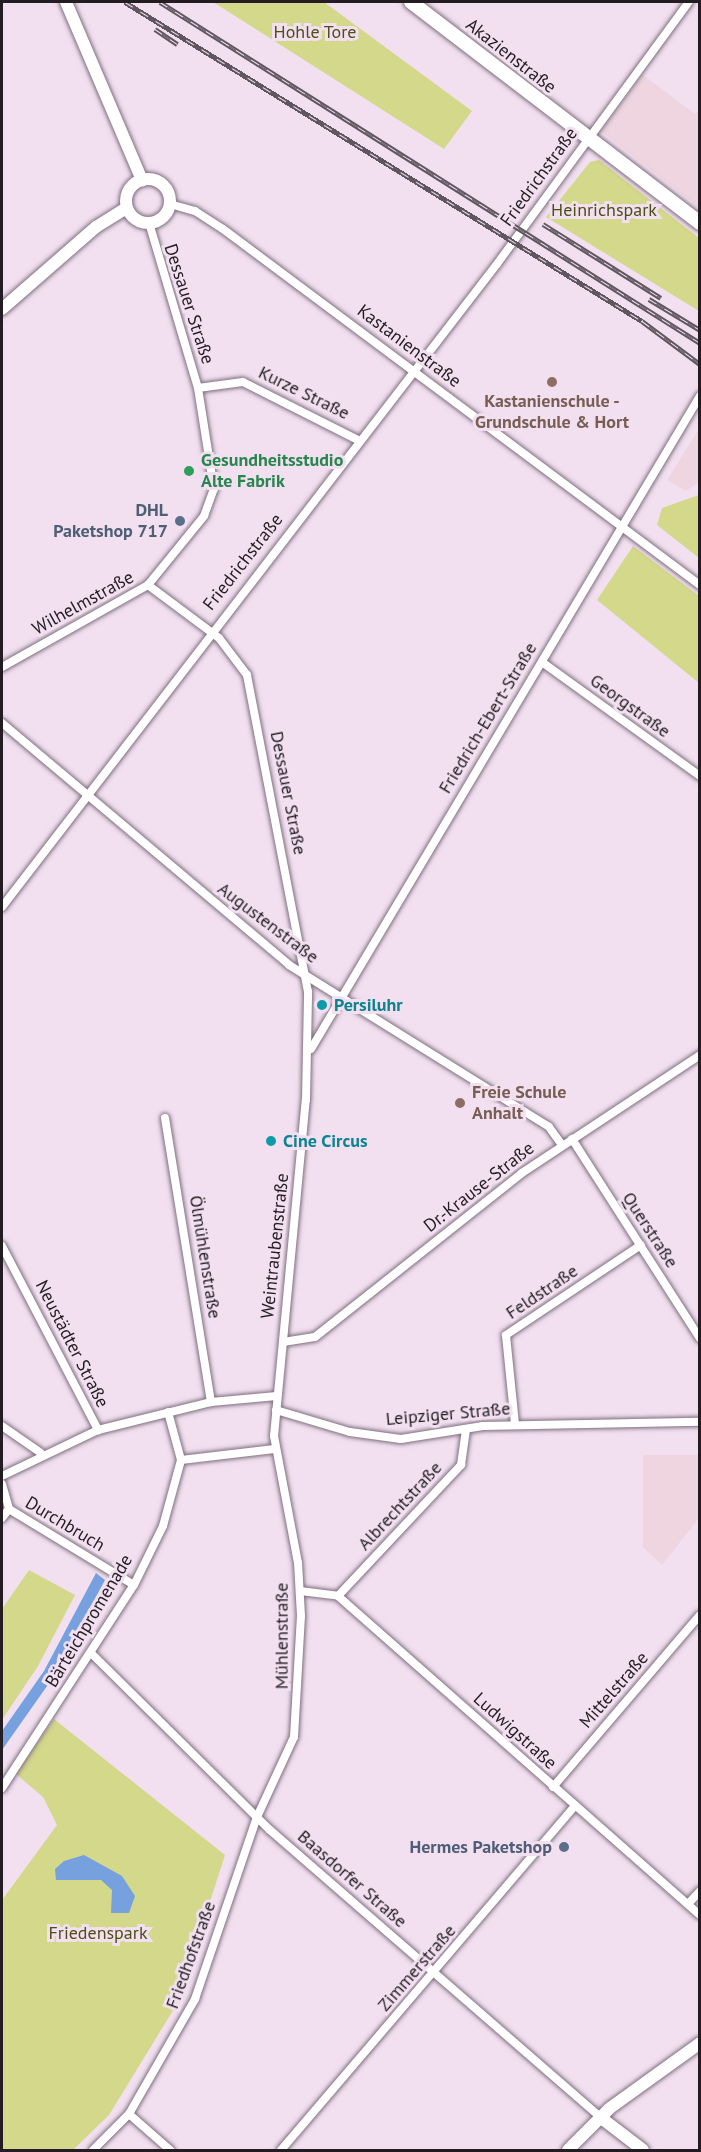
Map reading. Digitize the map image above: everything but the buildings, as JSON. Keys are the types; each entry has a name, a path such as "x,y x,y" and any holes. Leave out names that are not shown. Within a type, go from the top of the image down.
{"main road":[{"path":"66,2 142,180"},
{"name":"Akazienstraße","path":"411,2 699,223"},
{"path":"142,180 160,183 170,204 161,218 149,223 136,219 127,208 130,189 142,180"},
{"path":"2,309 96,227 127,208"},
{"path":"568,2151 600,2117 699,2043"},
{"path":"600,2117 643,2151"}],"street":[{"name":"Friedrichstraße","path":"2,907 211,631 413,372 589,138 687,5 676,2"},
{"name":"Kastanienstraße","path":"170,204 206,217 699,585"},
{"name":"Dessauer Straße","path":"149,223 161,279 198,388 213,501 148,585 211,631 236,656 250,685 306,974"},
{"name":"Kurze Straße","path":"198,388 243,382 358,440"},
{"name":"Friedrich-Ebert-Straße","path":"308,1058 340,995 542,662 699,396"},
{"name":"Wilhelmstraße","path":"2,667 148,585"},
{"name":"Georgstraße","path":"542,662 699,776"},
{"name":"Augustenstraße","path":"2,723 86,795 306,974 549,1128 562,1145"},
{"name":"Weintraubenstraße","path":"277,1396 308,1058 306,974"},
{"name":"Dr.-Krause-Straße","path":"283,1342 315,1337 562,1145 699,1055"},
{"name":"Ölmühlenstraße","path":"165,1118 211,1402"},
{"name":"Querstraße","path":"572,1139 699,1338"},
{"name":"Neustädter Straße","path":"2,1245 98,1430"},
{"name":"Feldstraße","path":"515,1424 506,1335 641,1245"},
{"path":"2,1476 41,1453 98,1430 211,1402 257,1396 277,1396"},
{"name":"Mühlenstraße","path":"257,1817 294,1737 300,1591 274,1449 277,1396"},
{"name":"Leipziger Straße","path":"276,1410 374,1437 466,1431 515,1424 699,1422"},
{"path":"168,1412 180,1460 274,1449"},
{"path":"2,1426 41,1453"},
{"name":"Albrechtstraße","path":"338,1596 461,1465 466,1431"},
{"name":"Bärteichpromenade","path":"2,1788 92,1654 134,1585 170,1508 180,1460"},
{"path":"2,1484 11,1502 2,1518"},
{"name":"Durchbruch","path":"9,1509 134,1585"},
{"path":"300,1591 338,1596"},
{"name":"Ludwigstraße","path":"338,1596 699,1915"},
{"name":"Mittelstraße","path":"553,1787 699,1615"},
{"name":"Baasdorfer Straße","path":"92,1654 257,1817 600,2117"},
{"name":"Zimmerstraße","path":"281,2151 575,1806"},
{"name":"Friedhofstraße","path":"93,2151 129,2114 195,1999 257,1817"},
{"path":"688,1904 699,1891"},
{"path":"129,2114 170,2151"}],"shaded area":[{"path":"643,75 695,114 699,109 699,207 601,131"},
{"path":"699,429 699,482 686,491 667,480"},
{"path":"643,1455 699,1455 699,1518 662,1565 643,1547"}],"green space":[{"name":"Hohle Tore","path":"213,2 324,2 472,111 444,149"},
{"name":"Heinrichspark","path":"599,160 699,238 699,311 546,217 590,162"},
{"path":"700,495 699,558 657,525 662,508"},
{"path":"633,546 699,596 699,683 597,600"},
{"path":"29,1570 75,1595 38,1666 2,1720 2,1609"},
{"name":"Friedenspark","path":"54,1719 225,1855 177,2004 109,2115 73,2150 2,2150 2,1900 57,1825 43,1797 16,1774"}],"water":[{"path":"96,1573 105,1580 52,1679 2,1750 2,1731 44,1671"},
{"path":"84,1855 122,1876 135,1896 129,1913 111,1913 112,1890 101,1880 56,1880 55,1869 64,1861"}],"railway":[{"path":"125,2 642,321 700,364"},
{"path":"160,2 700,343"},
{"path":"155,29 177,44"},
{"path":"543,224 661,298"},
{"path":"649,299 700,330"}],"place":[{"name":"Kastanienschule - Grundschule & Hort","path":"552,382"},
{"name":"Gesundheitsstudio Alte Fabrik","path":"189,471"},
{"name":"DHL Paketshop 717","path":"180,521"},
{"name":"Persiluhr","path":"322,1005"},
{"name":"Freie Schule Anhalt","path":"460,1103"},
{"name":"Cine Circus","path":"271,1141"},
{"name":"Hermes Paketshop","path":"564,1847"}]}
